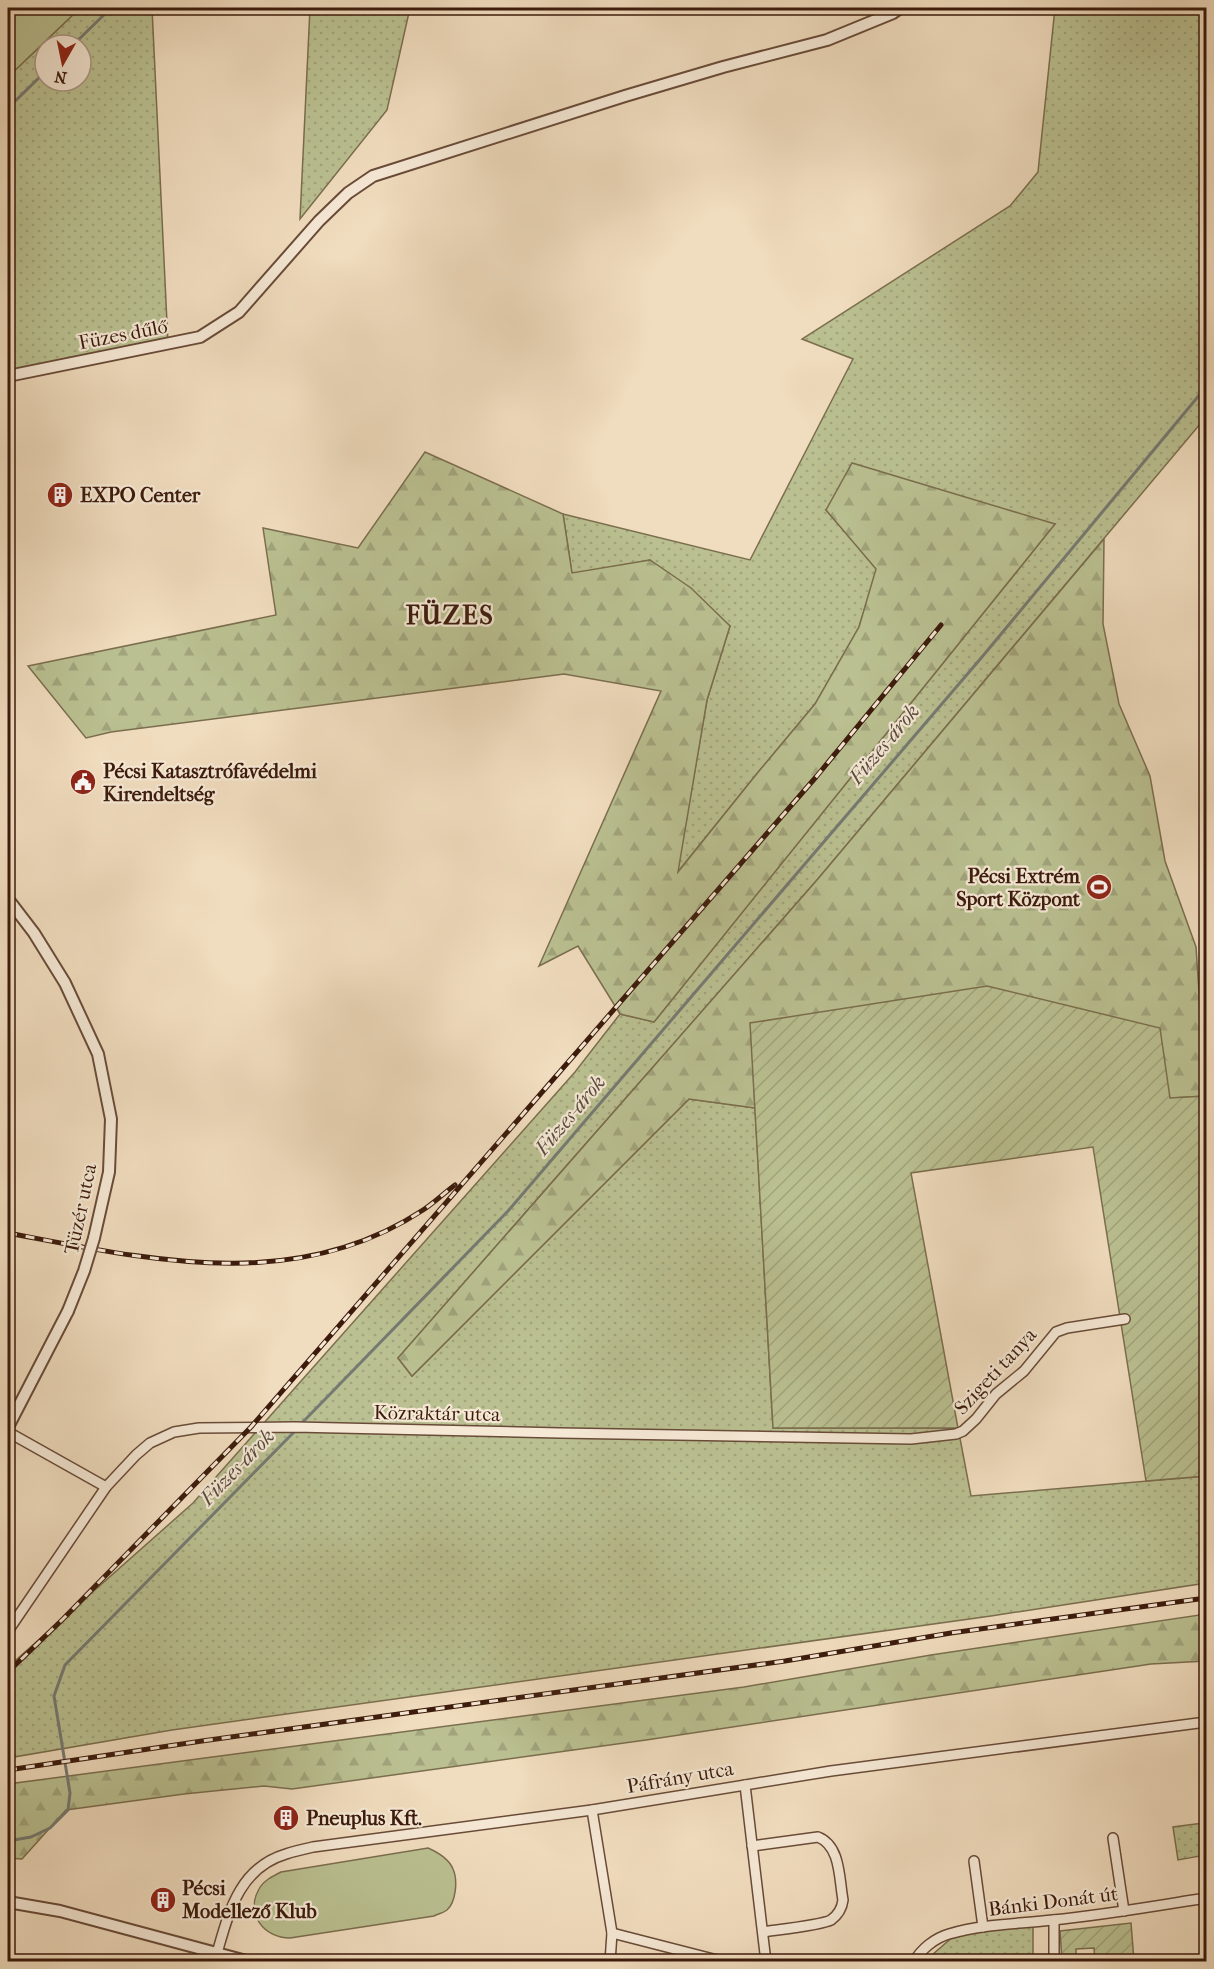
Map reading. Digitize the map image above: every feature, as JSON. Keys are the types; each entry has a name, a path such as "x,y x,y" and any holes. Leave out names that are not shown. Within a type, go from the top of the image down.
{"street":[{"name":"Füzes dűlő","path":"8,376 200,337 239,312 319,221 348,193 373,176 625,96 827,40 900,8"},
{"name":"Tüzér utca","path":"8,898 34,933 65,983 98,1054 111,1119 109,1172 84,1271 68,1311 8,1430"},
{"name":"Szigeti tanya","path":"961,1432 976,1419 996,1394 1024,1371 1056,1332 1067,1328 1125,1319"},
{"name":"Közraktár utca","path":"8,1631 106,1487 150,1443 174,1432 200,1428 294,1427 911,1439 961,1432"},
{"path":"8,1430 106,1487"},
{"name":"Páfrány utca","path":"217,1953 231,1904 239,1889 266,1863 284,1854 325,1845 592,1810 831,1771 1206,1722"},
{"path":"745,1785 766,1962"},
{"path":"592,1810 612,1933 610,1962"},
{"path":"752,1846 818,1837 824,1839 835,1854 843,1900 839,1913 829,1921 763,1932"},
{"path":"1113,1838 1124,1911"},
{"path":"974,1861 982,1927"},
{"name":"Bánki Donát út","path":"914,1962 918,1954 932,1942 947,1934 982,1927 1124,1911 1206,1898"},
{"path":"8,1902 60,1911 250,1962"},
{"path":"1054,1920 1054,1962"},
{"path":"612,1933 725,1962"}],"green space":[{"path":"8,8 80,8 54,33 33,33 33,53 8,77"},
{"path":"80,8 152,8 168,344 8,379 8,77 33,53 33,93 93,93 93,33 54,33"},
{"path":"310,8 410,8 387,110 300,219"},
{"path":"1055,8 1206,8 1206,417 817,880 398,1358 412,1376 689,1099 755,1108 773,1428 958,1428 971,1496 1206,1476 1206,1583 991,1616 172,1730 8,1758 8,1667 193,1503 575,1072 620,1014 654,1022 1055,524 826,510 877,569 859,627 815,704 677,873 707,700 730,626 650,560 572,574 563,514 750,560 853,359 802,339 1010,206 1038,172"},
{"path":"425,452 563,514 572,573 650,560 691,588 730,626 707,700 678,872 815,704 859,627 876,569 826,510 852,463 1055,524 654,1022 620,1014 578,946 539,966 661,691 564,674 111,732 86,738 28,666 276,615 263,528 358,548"},
{"path":"1104,539 1103,624 1119,704 1150,776 1165,861 1196,947 1206,1096 1170,1098 751,1023 755,1108 689,1099 412,1376 398,1358 817,880"},
{"path":"987,986 1160,1028 1170,1098 1206,1096 1206,1476 1146,1481 1093,1147 911,1173 958,1428 773,1428 750,1023"},
{"path":"1206,1614 1206,1661 1151,1664 646,1740 292,1789 264,1786 66,1810 22,1859 8,1858 8,1784 744,1687 931,1655"},
{"path":"1203,1823 1206,1855 1178,1860 1173,1827"},
{"path":"428,1848 449,1862 455,1879 455,1891 450,1906 434,1916 290,1938 272,1934 265,1929 256,1915 255,1898 259,1889 266,1881 281,1872"},
{"path":"1131,1923 1134,1961 1095,1961 1094,1948 1076,1949 1076,1961 1062,1961 1060,1931"},
{"path":"1033,1926 1033,1961 924,1962 955,1935 980,1930"}],"waterway":[{"path":"85,33 111,8"},
{"path":"8,108 33,84"},
{"name":"Füzes-árok","path":"301,1424 508,1211 982,657 1206,387"},
{"name":"Füzes-árok","path":"8,1841 31,1837 50,1828 68,1810 70,1793 54,1696 65,1665 295,1431"}],"railway":[{"path":"8,1672 251,1427 816,777 941,625"},
{"path":"8,1233 166,1260 219,1263 272,1261 323,1253 374,1236 423,1210 455,1185"},
{"path":"8,1770 785,1661 951,1633 1206,1598"}],"place":[{"name":"EXPO Center","path":"60,495"},
{"name":"Pécsi Katasztrófavédelmi Kirendeltség","path":"83,782"},
{"name":"Pécsi Extrém Sport Központ","path":"1099,887"},
{"name":"Pneuplus Kft.","path":"286,1818"},
{"name":"Pécsi Modellező Klub","path":"163,1900"}],"district":[{"name":"FÜZES","path":"450,615"}]}
